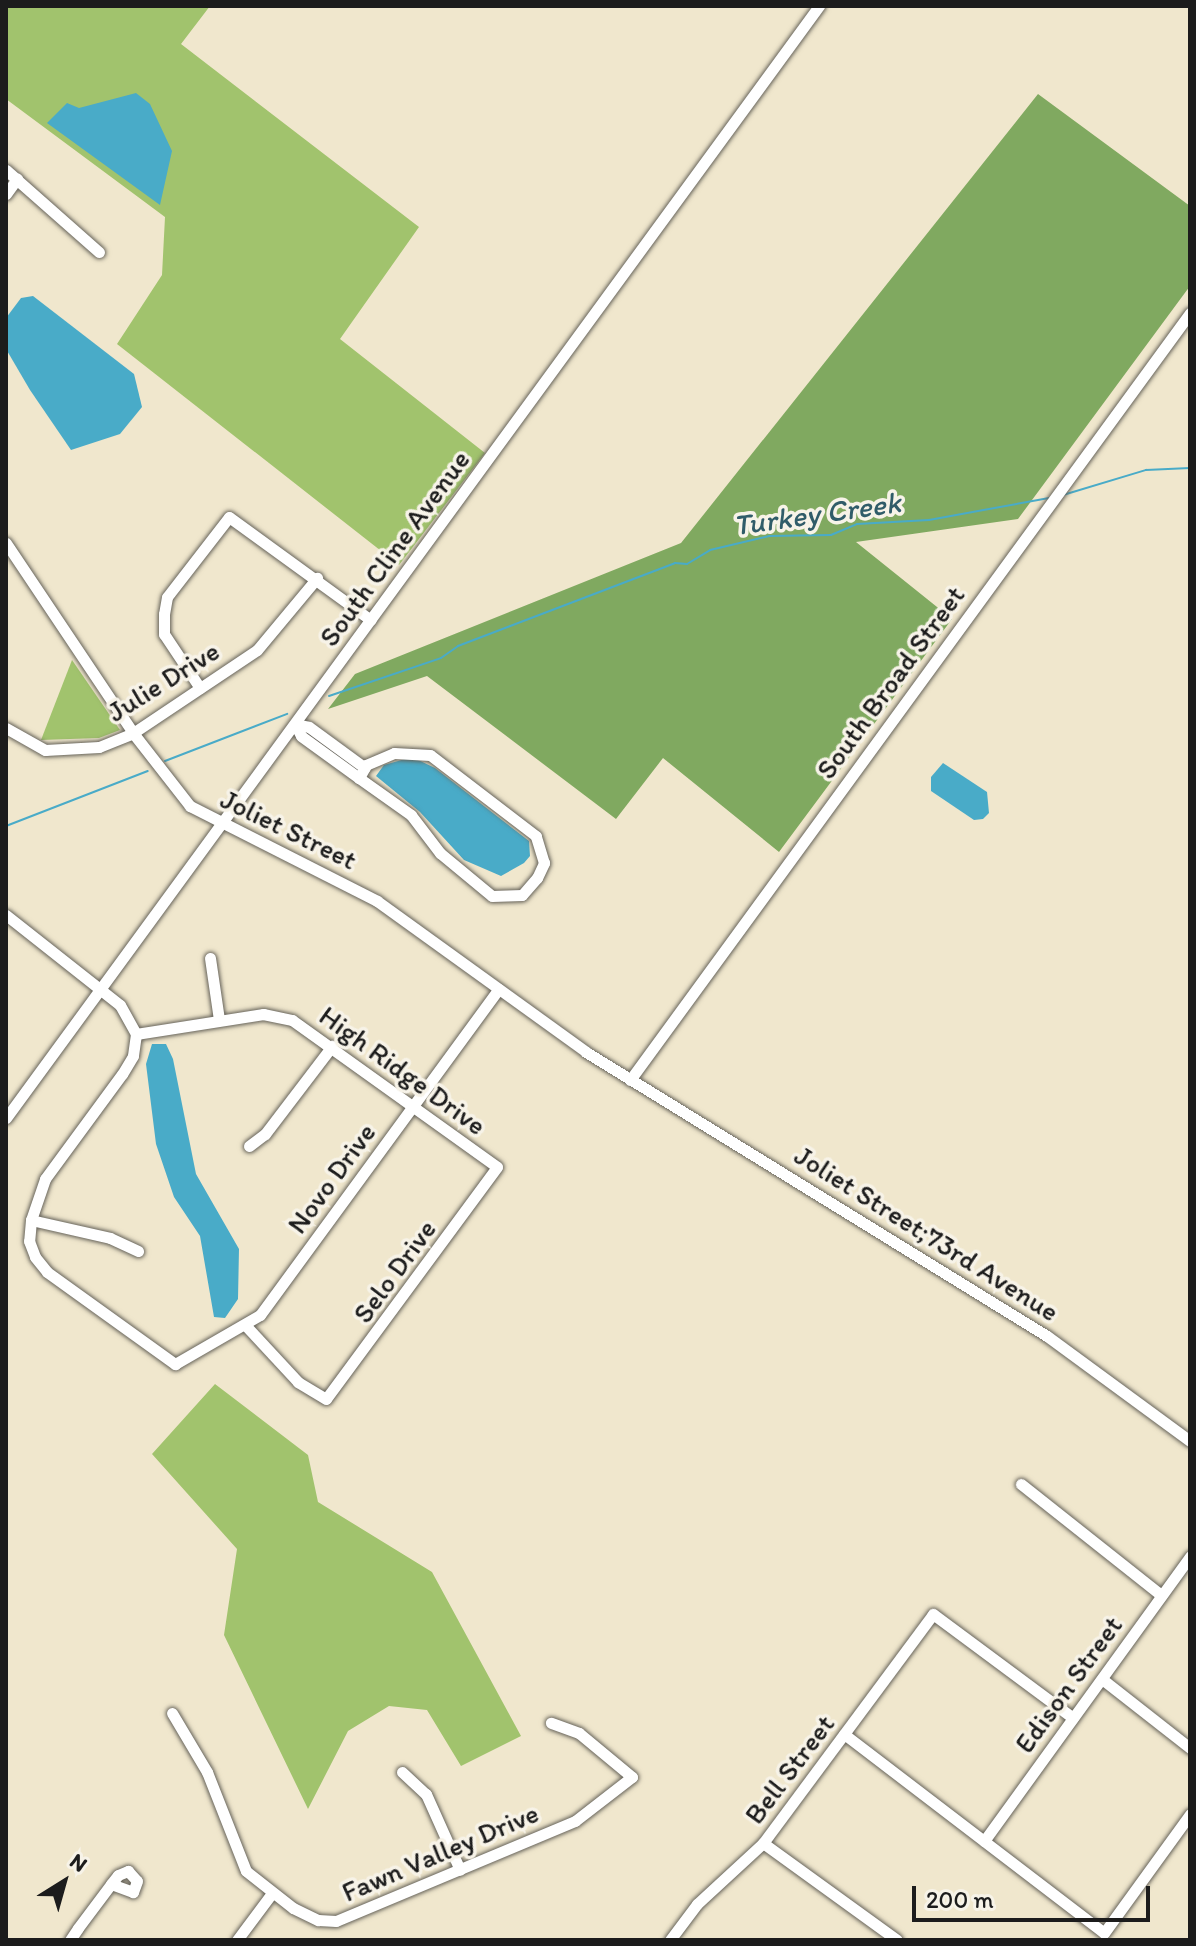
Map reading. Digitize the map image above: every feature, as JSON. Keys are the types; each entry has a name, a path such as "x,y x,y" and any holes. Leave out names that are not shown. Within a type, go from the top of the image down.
{"street":[{"name":"South Cline Avenue","path":"6,1118 819,6"},
{"path":"6,170 99,252"},
{"path":"6,194 17,179"},
{"name":"South Broad Street","path":"630,1080 1190,313"},
{"path":"200,688 164,634 164,614 173,588 229,517 371,620"},
{"name":"Joliet Street","path":"6,543 176,793 221,824 377,901 630,1080"},
{"name":"Julie Drive","path":"6,728 45,750 99,747 133,733 274,634 317,578"},
{"path":"295,724 309,727 362,773 411,815 440,853 492,896 522,895 537,878 544,863 536,836 430,755 394,753 362,773"},
{"path":"6,915 101,989 131,1019 136,1034 133,1056 45,1179 31,1220 110,1238 138,1251"},
{"path":"210,958 219,1020"},
{"name":"Novo Drive","path":"31,1220 29,1241 47,1272 175,1364 196,1349 247,1327 499,989"},
{"name":"High Ridge Drive","path":"136,1034 263,1014 292,1020 497,1167"},
{"path":"249,1146 265,1134 332,1046"},
{"name":"Joliet Street;73rd Avenue","path":"630,1080 1047,1336 1190,1441"},
{"name":"Selo Drive","path":"247,1327 298,1382 326,1399 497,1167"},
{"path":"1021,1484 1161,1595"},
{"name":"Edison Street","path":"984,1841 1190,1556"},
{"name":"Bell Street","path":"670,1940 697,1904 763,1843 933,1614 1073,1718"},
{"path":"1102,1679 1190,1748"},
{"name":"Fawn Valley Drive","path":"172,1713 207,1772 246,1871 306,1915 336,1921 575,1821 632,1777 579,1733 551,1723"},
{"path":"844,1734 1104,1933 1190,1814"},
{"path":"402,1772 426,1794 460,1870"},
{"path":"763,1843 897,1940"},
{"path":"70,1940 111,1884"},
{"path":"237,1940 272,1893"}],"green space":[{"path":"6,6 210,6 181,44 419,227 340,339 485,453 399,565 117,344 162,275 165,217 6,99"},
{"path":"1038,94 1190,206 1190,286 1018,519 856,542 952,619 779,852 663,758 616,819 427,676 328,709 355,674 681,543"},
{"path":"72,660 120,730 99,738 41,740"},
{"path":"215,1384 308,1455 318,1502 432,1572 521,1736 461,1766 427,1710 389,1706 348,1731 308,1809 224,1635 237,1549 152,1454"}],"water":[{"path":"136,93 150,104 172,151 160,205 47,123 67,103 79,108"},
{"path":"33,296 134,374 142,407 120,434 71,450 30,390 6,349 6,318 21,298"},
{"path":"412,757 435,768 529,841 530,856 524,863 501,876 464,860 420,812 376,776 384,765"},
{"path":"943,763 987,792 989,813 983,819 974,820 931,791 931,777"},
{"path":"152,1044 166,1044 173,1059 196,1174 239,1249 238,1299 225,1318 214,1317 200,1236 174,1197 156,1144 146,1064"}],"waterway":[{"name":"Turkey Creek","path":"1063,495 1146,470 1190,468"},
{"name":"Turkey Creek","path":"329,696 441,658 458,646 675,563 687,564 710,550 769,536 831,535 857,524 929,520 1049,498"},
{"name":"Turkey Creek","path":"165,761 287,714"},
{"name":"Turkey Creek","path":"6,826 148,771"}]}
